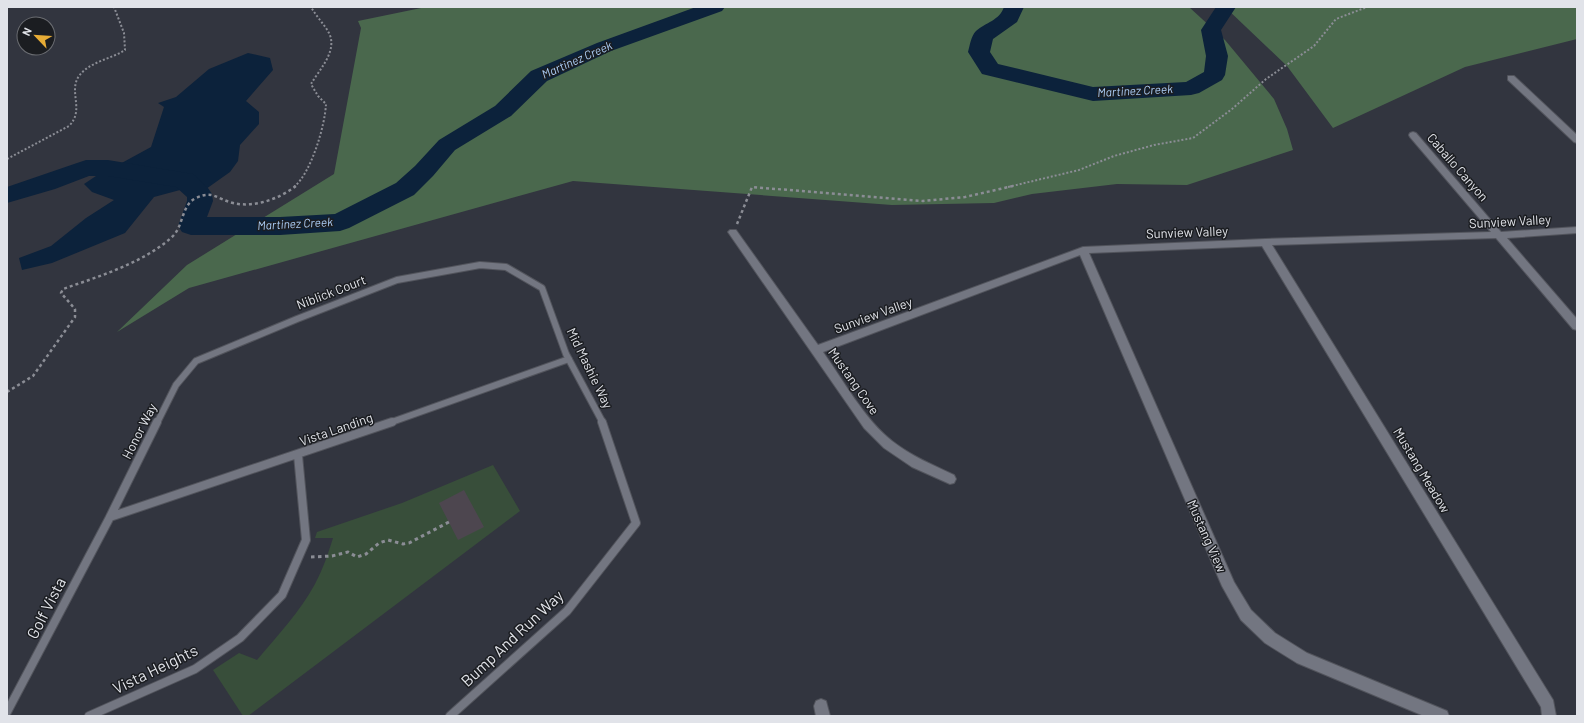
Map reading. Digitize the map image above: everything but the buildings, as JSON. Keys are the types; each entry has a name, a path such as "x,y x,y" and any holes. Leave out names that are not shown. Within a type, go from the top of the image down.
{"street":[{"path":"1510,78 1577,140"},
{"name":"Caballo Canyon","path":"1413,135 1577,326"},
{"name":"Sunview Valley","path":"815,350 1083,250 1265,242 1500,236 1577,230"},
{"name":"Mustang Cove","path":"733,232 868,425 888,445 916,463 950,479"},
{"name":"Mustang Meadow","path":"1265,242 1548,706 1549,716"},
{"name":"Mustang View","path":"1083,250 1229,586 1246,615 1270,638 1302,658 1442,716"}],"lane":[{"name":"Mid Mashie Way","path":"480,264 506,267 542,288 569,359 605,426 636,523"},
{"name":"Niblick Court","path":"196,361 396,280 480,264"},
{"name":"Vista Landing","path":"110,517 298,455 569,359"},
{"name":"Honor Way","path":"110,517 176,385 196,361"},
{"name":"Vista Heights","path":"88,716 195,669 240,638 282,595 306,540 298,455"},
{"name":"Golf Vista","path":"7,712 110,517"},
{"name":"Bump And Run Way","path":"450,716 568,611 636,523"}],"path":[{"path":"7,159 65,130 74,122 78,102 76,87 80,74 99,62 118,55 125,50 126,41 123,28 114,7"},
{"path":"7,392 33,376 75,317 75,309 61,293 63,289 121,268 173,237 180,229 189,202 193,199 207,194 219,196 238,204 253,204 273,199 292,189 303,178 321,134 326,114 326,104 318,96 311,84 331,48 330,34 319,21 311,7"},
{"path":"733,232 752,187 923,201 965,197 1079,170 1114,156 1193,138 1232,109 1266,79 1314,46 1336,19 1367,7"},
{"path":"298,558 332,556 348,552 356,557 366,554 379,543 388,540 403,544 409,543 449,522"}],"green space":[{"path":"426,7 1189,7 1225,40 1274,99 1287,129 1293,150 1187,185 1117,184 1032,194 994,203 892,205 573,181 189,288 117,332 187,265 334,174 361,28 358,21"},
{"path":"1225,7 1577,7 1577,39 1465,67 1333,128 1287,66"},
{"path":"493,465 520,511 248,716 243,716 213,670 239,653 257,660 295,614 318,578 333,538 315,538 317,532 402,503"}],"water":[{"path":"248,53 270,58 273,70 246,101 259,112 259,124 240,145 238,161 230,172 199,194 180,190 154,197 125,233 52,263 22,270 19,258 51,246 86,218 114,200 92,192 84,184 108,168 118,165 151,147 164,107 158,103 176,97 209,69"}],"waterway":[{"name":"Martinez Creek","path":"7,195 46,183 86,168 108,168 184,180 199,194 200,201 191,226 280,226 340,222 405,189 424,171 447,145 503,111 539,76 604,47 715,7"},
{"name":"Martinez Creek","path":"1014,7 1010,18 983,36 979,52 990,69 1093,94 1191,88 1214,75 1217,56 1211,30 1226,7"}]}
